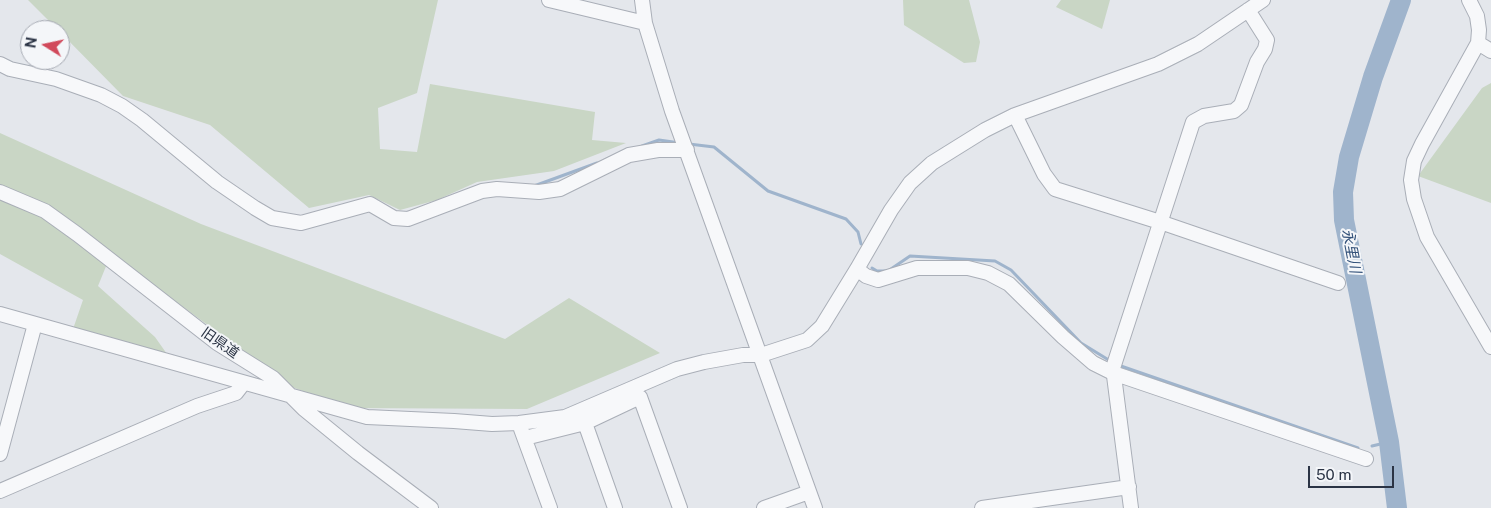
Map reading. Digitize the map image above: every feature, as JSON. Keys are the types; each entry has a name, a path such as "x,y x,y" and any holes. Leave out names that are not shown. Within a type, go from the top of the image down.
{"street":[{"path":"549,0 645,23"},
{"path":"642,0 645,23 672,111 815,508"},
{"path":"0,314 243,384 367,417 519,424 565,417 678,369 743,355 761,355 807,340 822,326 891,210 910,183 932,163 985,130 1015,115 1158,64 1198,44 1261,0"},
{"path":"1469,0 1477,16 1479,30 1488,43 1422,144 1414,161 1411,180 1414,199 1427,237 1491,346"},
{"path":"1131,508 1114,367 1193,122 1204,116 1234,111 1241,105 1257,62 1265,49 1268,40 1248,10"},
{"path":"0,64 10,69 56,79 115,102 142,120 218,182 255,208 272,218 301,223 370,204 394,218 408,219 482,191 538,192 560,189 629,155 685,144"},
{"path":"1015,115 1044,174 1055,189 1160,222 1338,283"},
{"name":"旧県道","path":"0,192 45,212 77,234 217,343 273,378 304,409 430,508"},
{"path":"857,270 866,276 878,280 917,268 968,268 988,272 1009,284 1063,337 1094,363 1114,367 1366,459"},
{"path":"0,454 35,324"},
{"path":"0,491 197,406 236,393 243,384"},
{"path":"525,438 585,423 640,397 680,508"},
{"path":"585,423 614,508"},
{"path":"519,424 550,508"},
{"path":"982,508 1129,487"},
{"path":"764,508 809,492"}],"green space":[{"path":"28,0 438,0 417,93 378,108 380,149 417,152 430,84 595,112 592,140 626,143 554,171 477,182 437,200 400,210 369,195 309,208 210,125 123,96 70,42 70,20 48,20"},
{"path":"903,0 969,0 980,42 976,62 964,63 904,25"},
{"path":"1061,0 1110,0 1102,29 1056,7"},
{"path":"1491,83 1491,203 1418,176 1482,88"},
{"path":"0,133 201,224 505,339 569,298 660,353 527,409 348,408 292,387 111,254 98,286 155,337 167,354 73,329 83,300 0,254"}],"waterway":[{"name":"永里川","path":"1397,508 1389,442 1344,220 1343,192 1349,157 1373,77 1401,0"},
{"path":"642,146 659,140 680,143"},
{"path":"689,144 714,147 768,191 846,219 858,232 861,244"},
{"path":"534,186 597,163"},
{"path":"872,268 877,271 888,271 910,256 995,261 1011,270 1081,343 1112,362"},
{"path":"1118,365 1358,448"},
{"path":"1372,446 1389,442"}]}
